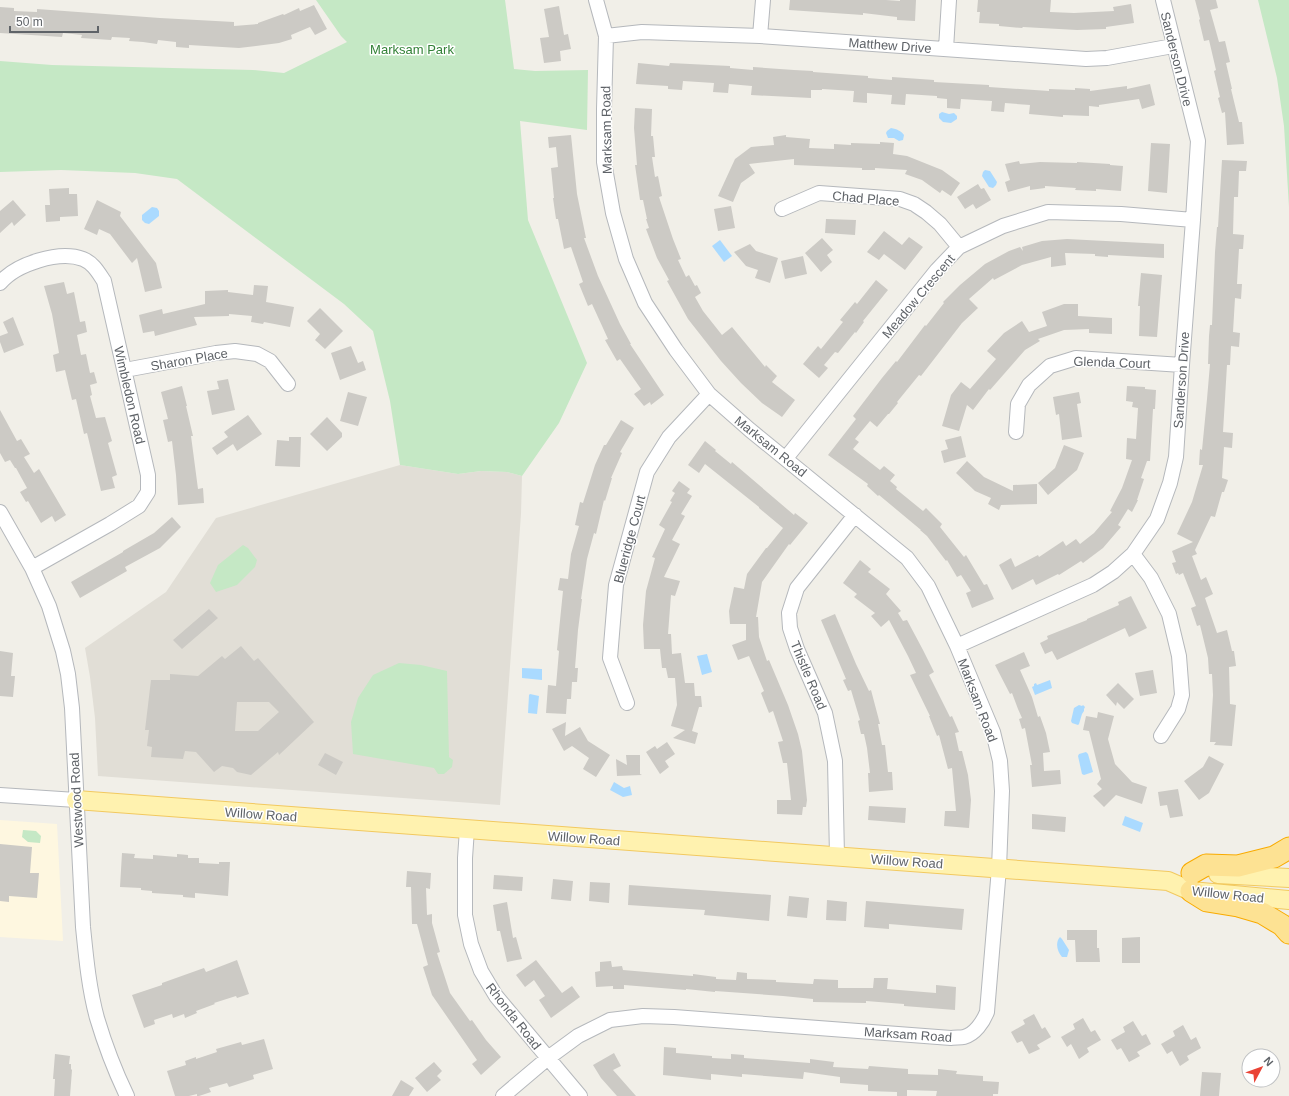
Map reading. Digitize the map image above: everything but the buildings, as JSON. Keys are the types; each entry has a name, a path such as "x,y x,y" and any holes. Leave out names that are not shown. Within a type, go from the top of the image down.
{"highway":[{"path":"1289,848 1274,857 1238,866 1206,865 1191,882 1208,901 1238,906 1262,913 1282,925 1289,933"}],"main road":[{"name":"Willow Road","path":"76,800 1168,880 1191,882 1289,900"},
{"name":"Willow Road","path":"1191,882 1289,878"}],"street":[{"name":"Marksam Road","path":"503,1096 548,1058 578,1036 610,1020 643,1016 951,1038 965,1037 983,1022 987,1012 999,868 1002,791 1000,761 993,732 957,646 928,586 907,558 750,430 710,394 676,350 646,303 626,259 613,214 604,162 606,36 596,0"},
{"path":"760,36 763,0"},
{"path":"946,49 949,0"},
{"name":"Sanderson Drive","path":"957,646 1093,585 1113,572 1133,554 1157,519 1170,483 1176,457 1198,141 1173,46 1163,0"},
{"name":"Matthew Drive","path":"606,36 649,32 760,36 1086,59 1107,58 1173,46"},
{"name":"Chad Place","path":"782,209 819,193 900,199 914,204 926,212 940,224 959,247"},
{"name":"Meadow Crescent","path":"786,458 937,270 959,247 1003,226 1048,212 1121,214 1193,220"},
{"name":"Wimbledon Road","path":"0,283 16,271 39,260 66,256 82,259 95,267 104,281 148,475 148,492 140,506 32,568"},
{"name":"Sharon Place","path":"125,370 216,353 235,351 257,354 270,361 288,384"},
{"name":"Glenda Court","path":"1016,432 1018,404 1029,385 1050,366 1076,358 1182,365"},
{"name":"Blueridge Court","path":"627,704 610,658 616,585 648,472 669,437 710,394"},
{"name":"Westwood Road","path":"0,512 32,568 49,606 63,651 68,674 72,708 83,927 91,990 97,1017 106,1045 127,1096"},
{"name":"Thistle Road","path":"837,856 835,760 825,713 797,649 790,628 789,613 797,588 855,515"},
{"path":"1133,554 1151,578 1169,614 1179,656 1182,695 1178,709 1161,736"},
{"name":"Willow Road","path":"0,795 76,800"},
{"name":"Rhonda Road","path":"467,829 465,858 465,915 471,944 481,971 496,996 580,1096"}],"shaded area":[{"path":"400,465 458,474 481,471 507,472 522,476 521,514 500,805 98,776 95,718 85,648 166,592 216,518"},
{"path":"0,820 57,824 63,941 0,937"}],"green space":[{"name":"Marksam Park","path":"316,0 505,0 514,69 535,71 588,70 587,130 520,121 528,220 587,363 559,423 522,476 507,472 481,471 458,474 400,465 390,401 373,331 344,304 177,179 135,173 61,170 0,172 0,61 52,65 253,70 284,73 347,42 341,36"},
{"path":"1258,0 1289,0 1289,207 1284,126 1277,78"},
{"path":"243,545 248,548 257,560 255,567 237,585 216,592 210,583 218,565"},
{"path":"399,663 421,665 447,671 449,757 453,760 452,767 444,774 438,774 434,768 353,754 351,722 358,698 373,675"},
{"path":"23,830 36,831 41,836 40,843 28,842 22,837"}],"water":[{"path":"942,112 949,114 954,113 957,116 957,119 951,123 943,122 939,118 939,114"},
{"path":"891,128 899,130 904,135 903,140 899,141 894,138 888,138 886,133"},
{"path":"985,170 990,171 997,182 993,188 989,187 982,176"},
{"path":"152,207 157,208 159,211 159,216 149,224 145,223 142,220 142,215"},
{"path":"720,240 732,256 724,262 712,246"},
{"path":"707,654 712,672 702,675 697,656"},
{"path":"522,668 542,669 542,680 522,678"},
{"path":"1050,680 1052,688 1035,695 1032,687 1034,684 1036,683 1037,685"},
{"path":"530,694 539,696 537,714 528,713"},
{"path":"1079,705 1083,705 1085,707 1078,725 1072,723 1071,721 1074,708"},
{"path":"1086,752 1088,754 1093,772 1084,775 1082,774 1078,756 1079,754"},
{"path":"614,782 624,788 630,786 632,795 623,797 610,790"},
{"path":"1125,816 1143,823 1140,832 1122,825"},
{"path":"1060,937 1069,950 1067,957 1062,957 1058,950 1057,944"}]}
